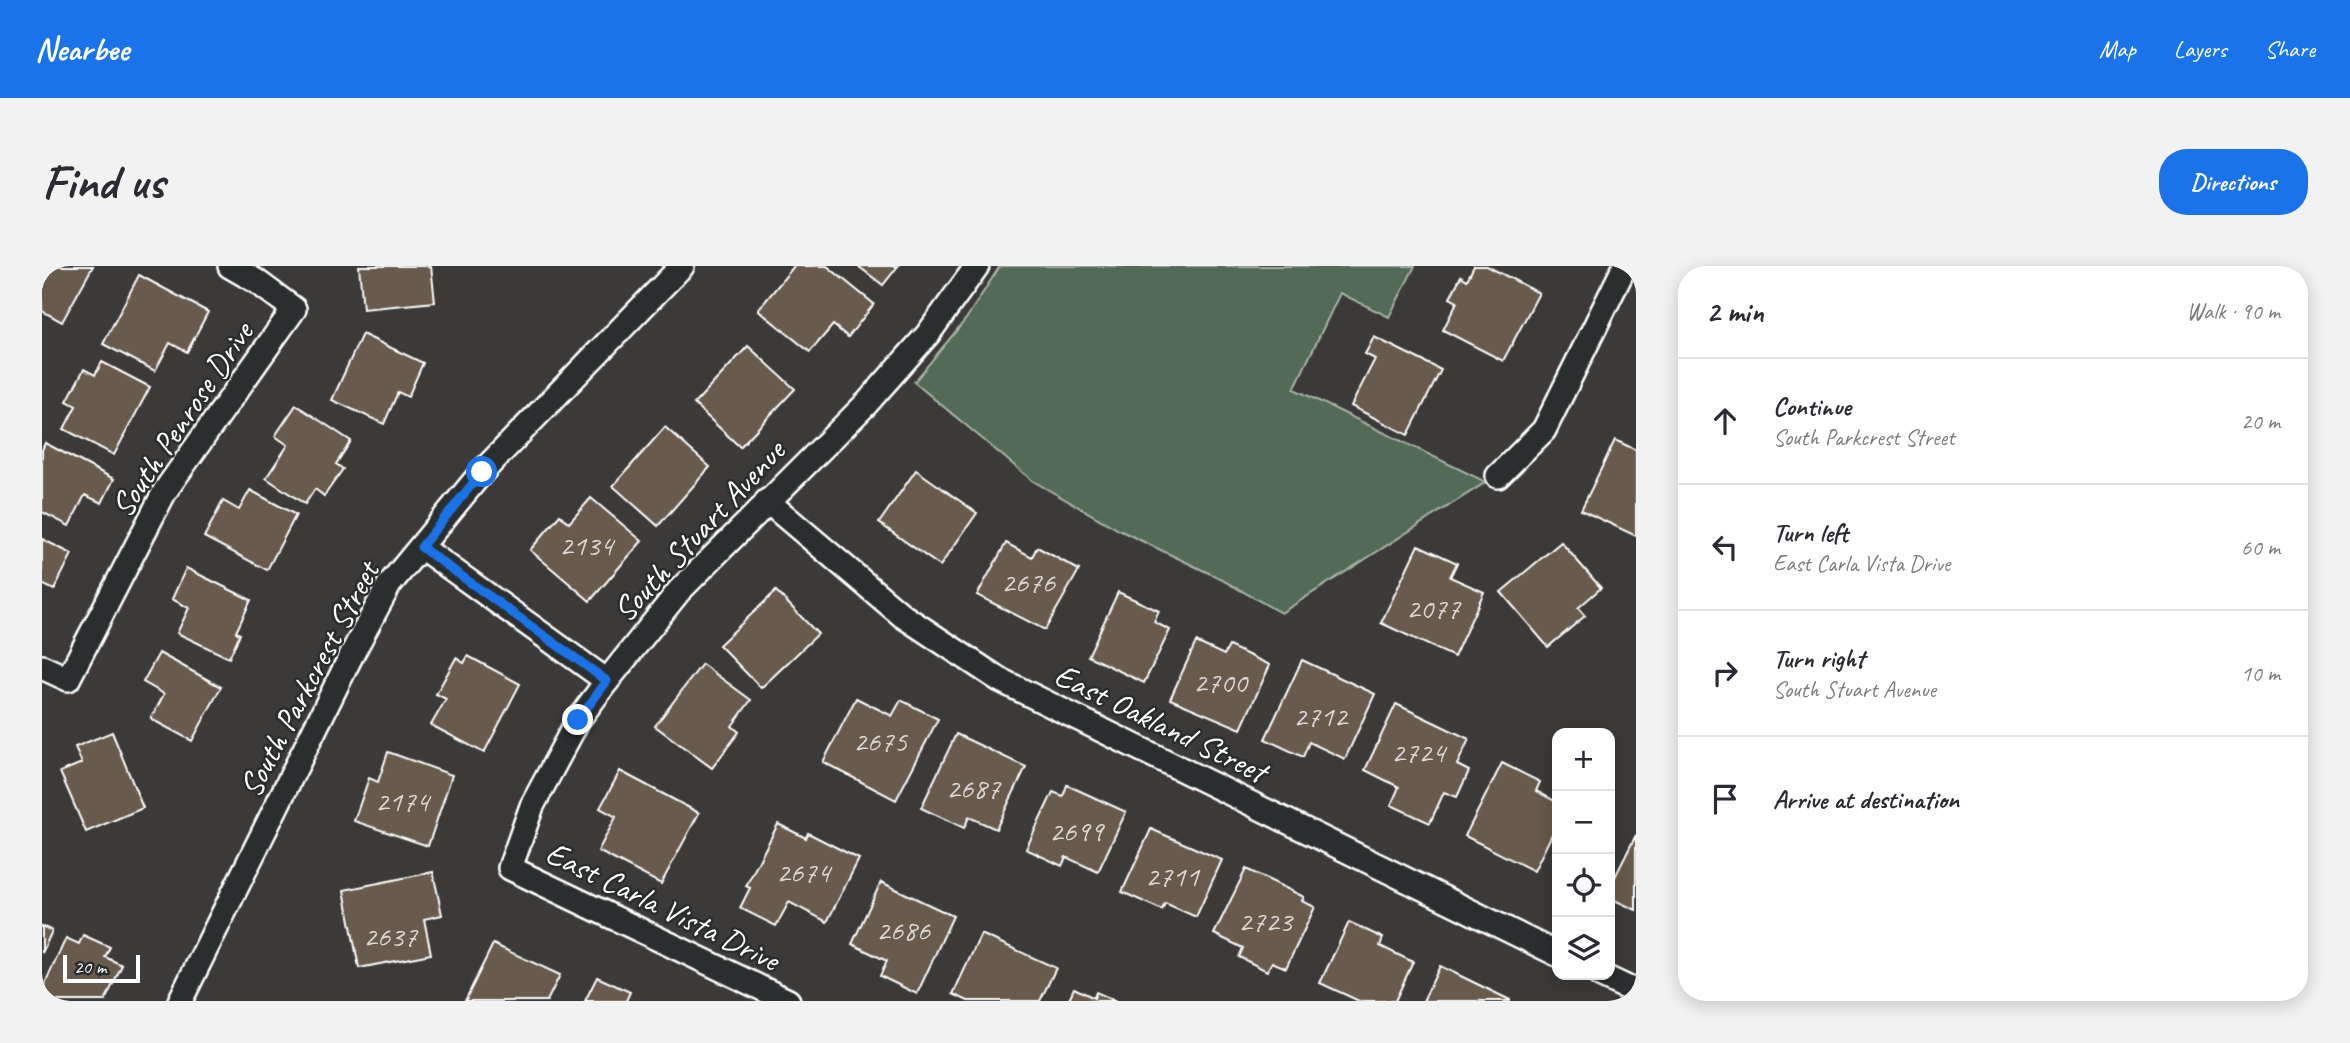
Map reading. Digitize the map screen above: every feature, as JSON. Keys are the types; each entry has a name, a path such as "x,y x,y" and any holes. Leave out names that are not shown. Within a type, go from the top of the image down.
{"street":[{"name":"South Penrose Drive","path":"42,667 68,679 165,491 294,309 230,266"},
{"name":"South Parkcrest Street","path":"180,1001 352,654 389,586 482,472 682,266"},
{"name":"South Stuart Avenue","path":"510,868 532,806 578,720 607,681 679,591 867,403 928,334 977,266"},
{"path":"1498,476 1544,430 1625,266"},
{"name":"East Oakland Street","path":"767,501 904,616 1000,680 1552,952"},
{"path":"421,547 607,681"},
{"name":"East Carla Vista Drive","path":"510,868 788,1001"},
{"path":"1611,980 1636,992"}],"green space":[{"path":"1000,266 1415,266 1389,317 1340,293 1294,389 1486,482 1281,613 1215,576 1119,530 1033,481 914,382 966,319"}],"building":[{"path":"42,266 93,266 62,322 42,311"},
{"path":"359,266 431,266 435,302 363,309"},
{"path":"794,266 827,266 874,304 848,337 833,325 810,352 758,310"},
{"path":"858,266 898,266 883,285"},
{"path":"1474,266 1487,266 1539,293 1503,361 1443,330 1457,302 1450,298 1461,276 1467,280"},
{"path":"139,275 208,312 187,352 170,343 155,371 103,344"},
{"path":"362,334 423,363 408,397 398,392 384,424 332,400"},
{"path":"1374,337 1441,370 1408,435 1351,406 1375,359 1365,354"},
{"path":"748,346 795,389 740,447 694,404"},
{"path":"102,362 150,387 114,455 64,429 76,406 67,401 84,369 95,375"},
{"path":"296,405 351,441 336,464 343,469 324,496 315,489 305,504 266,478 288,445 275,436"},
{"path":"665,427 710,467 658,526 613,486"},
{"path":"1615,440 1636,450 1636,536 1581,510"},
{"path":"45,443 114,479 102,503 85,495 69,526 42,512 42,450"},
{"path":"916,470 977,513 940,566 879,523"},
{"path":"250,490 296,515 267,570 204,537 223,501 239,510"},
{"path":"591,498 642,541 590,601 530,550 560,515 569,523"},
{"path":"42,539 72,554 54,590 42,584"},
{"path":"1561,542 1601,588 1578,608 1585,616 1548,647 1501,592"},
{"path":"1006,543 1032,557 1037,547 1079,570 1045,630 977,595"},
{"path":"1418,545 1457,563 1450,577 1484,592 1454,657 1381,623"},
{"path":"186,568 251,600 236,632 240,634 229,658 177,633 189,608 172,599"},
{"path":"776,591 818,634 761,688 719,645"},
{"path":"1118,592 1159,611 1154,622 1170,630 1144,683 1088,656"},
{"path":"1196,642 1224,655 1229,646 1270,665 1241,729 1170,699"},
{"path":"159,653 221,687 192,741 151,719 164,694 143,682"},
{"path":"468,656 520,684 484,753 431,725 446,699 436,694 456,658 464,663"},
{"path":"1302,660 1375,694 1345,759 1309,742 1303,757 1265,739"},
{"path":"702,664 751,700 732,726 739,732 712,768 655,726"},
{"path":"856,698 892,716 901,700 938,719 896,800 823,762"},
{"path":"1396,704 1469,739 1457,765 1469,771 1457,797 1444,792 1430,823 1391,805 1399,787 1365,770"},
{"path":"112,732 143,808 86,832 60,772 82,763 75,747"},
{"path":"956,734 1026,767 996,829 969,817 964,828 921,808"},
{"path":"388,752 452,775 428,846 354,821 369,778 378,782"},
{"path":"1502,763 1540,782 1536,791 1552,799 1552,834 1534,871 1465,836"},
{"path":"620,771 699,813 661,884 598,851 616,817 600,808"},
{"path":"1067,785 1126,812 1098,872 1066,857 1062,866 1026,849 1053,792 1063,796"},
{"path":"778,824 806,838 808,833 859,859 827,922 789,902 776,926 740,908 750,888 746,886"},
{"path":"1151,829 1222,860 1196,917 1165,903 1162,910 1122,892"},
{"path":"1636,835 1636,910 1615,900 1615,877"},
{"path":"1246,869 1304,897 1302,901 1315,907 1286,968 1272,962 1267,971 1239,957 1243,948 1214,934"},
{"path":"433,872 442,915 424,919 431,954 359,968 344,890"},
{"path":"881,882 953,916 917,994 880,976 887,961 852,944"},
{"path":"1349,922 1383,938 1380,946 1413,962 1395,1001 1359,1001 1320,983"},
{"path":"42,926 52,931 42,953"},
{"path":"981,934 1056,968 1040,1001 968,1001 953,994"},
{"path":"83,935 110,947 105,957 122,965 105,1001 42,1001 42,990 66,938 79,944"},
{"path":"493,944 560,975 547,1001 465,1001"},
{"path":"1440,966 1510,1000 1510,1001 1423,1001"},
{"path":"597,977 630,992 626,1001 585,1001"},
{"path":"1074,988 1094,998 1096,992 1116,1001 1068,1001"}],"route":[{"path":"482,472 421,547 607,681 578,720"}]}
